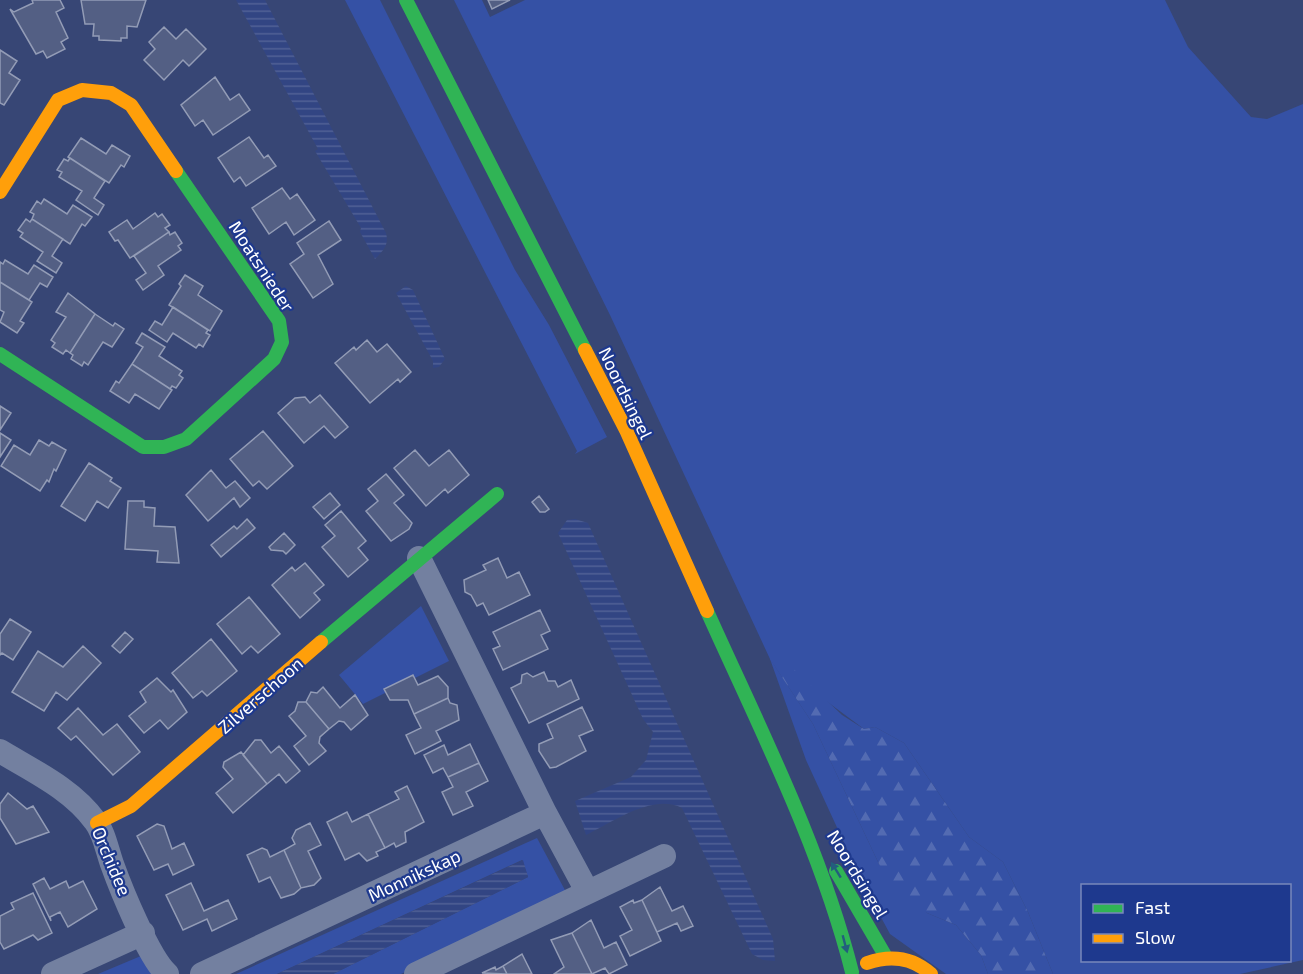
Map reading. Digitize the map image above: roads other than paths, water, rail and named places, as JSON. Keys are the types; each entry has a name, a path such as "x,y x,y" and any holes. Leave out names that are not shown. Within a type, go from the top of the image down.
{"main road":[{"name":"Noordsingel","path":"406,0 626,430 797,810 838,917 852,973"},
{"name":"Moatsnieder","path":"0,192 58,100 82,90 111,93 131,105 279,321 282,342 274,359 186,439 164,447 143,447 0,354"},
{"name":"Zilverschoon","path":"97,823 131,806 418,558 497,494"},
{"name":"Noordsingel","path":"797,810 861,910 886,957"},
{"path":"852,973 874,959 886,957 905,958 926,968 931,974"}],"street":[{"path":"418,558 587,891"},
{"name":"Orchidee","path":"0,750 79,802 97,823 113,867 143,933 161,968 167,974"},
{"name":"Monnikskap","path":"202,974 546,813"},
{"path":"428,972 587,891 664,856"},
{"path":"54,974 143,933"}]}
